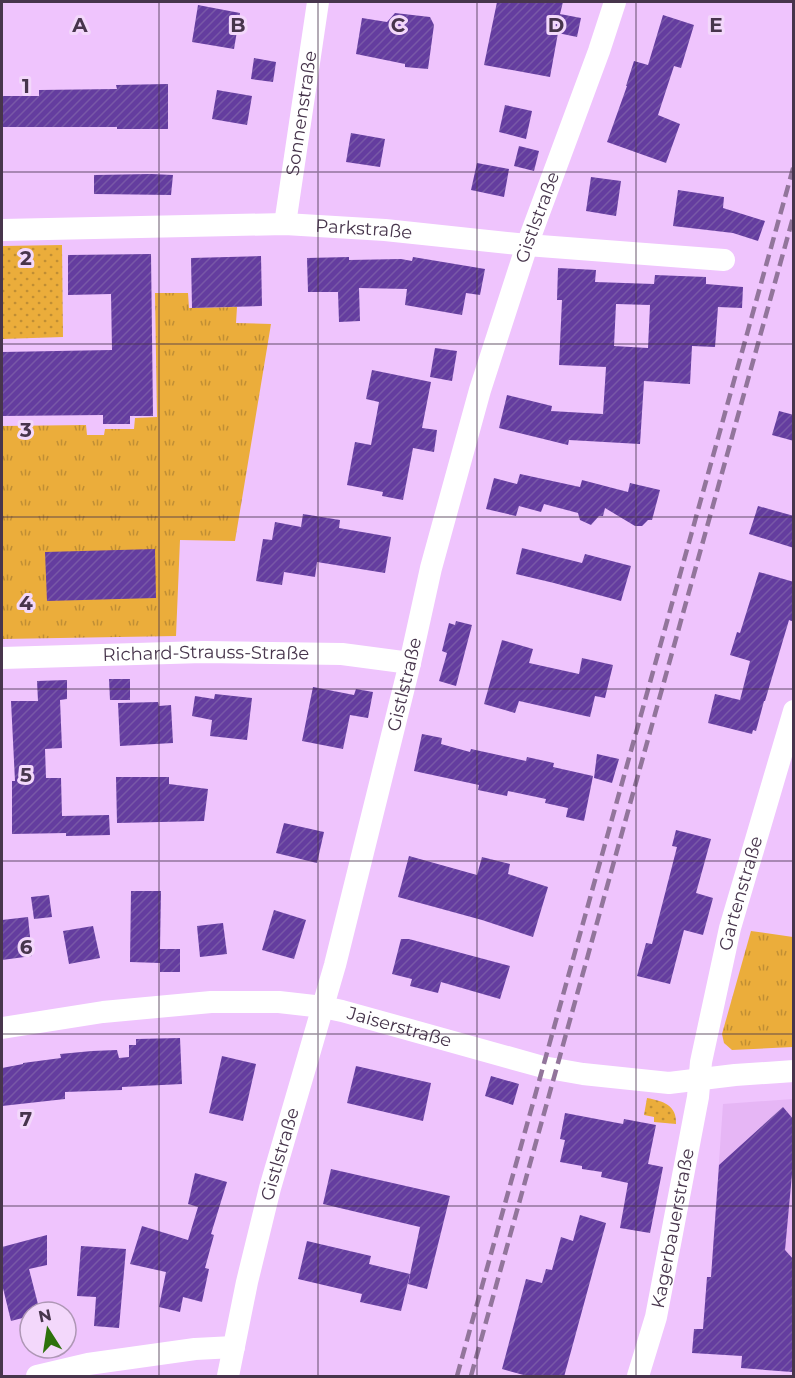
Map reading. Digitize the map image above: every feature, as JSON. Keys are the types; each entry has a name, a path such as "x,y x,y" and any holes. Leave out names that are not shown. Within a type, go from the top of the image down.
{"street":[{"name":"Sonnenstraße","path":"285,224 318,2"},
{"name":"Gistlstraße","path":"228,1377 270,1188 323,1007 410,663 431,568 482,383 527,245 615,2"},
{"name":"Parkstraße","path":"2,230 285,224 386,230 527,245 724,260"},
{"name":"Richard-Strauss-Straße","path":"2,658 203,652 342,654 410,663"},
{"name":"Gartenstraße","path":"700,1079 701,1062 730,928 794,711"},
{"name":"Jaiserstraße","path":"2,1028 103,1012 211,1002 279,1002 342,1011 543,1067 583,1074 669,1083 794,1071"},
{"name":"Kagerbauerstraße","path":"638,1377 656,1317 700,1079"},
{"path":"37,1377 88,1364 195,1349 234,1347"}],"shaded area":[{"path":"793,1099 793,1317 745,1314 744,1307 705,1304 707,1277 725,1278 712,1263 723,1104"}],"green space":[{"path":"62,245 63,337 2,339 2,246"},
{"path":"155,293 188,293 189,308 237,307 236,323 271,324 235,541 180,540 176,636 2,639 2,426 86,425 87,435 104,435 105,429 134,429 135,418 157,417"},
{"path":"751,931 793,937 793,1047 732,1050 724,1043 722,1034"},
{"path":"647,1098 668,1105 674,1112 676,1124 654,1122 654,1117 644,1115"}],"building":[{"path":"497,2 563,2 560,14 581,18 577,37 558,33 550,77 484,65"},
{"path":"198,5 240,13 234,49 192,42"},
{"path":"395,13 430,17 434,25 428,69 405,67 405,64 356,54 362,18 387,22"},
{"path":"663,15 694,25 681,68 674,66 658,115 680,124 666,163 607,142 634,61 648,65"},
{"path":"254,58 276,62 273,82 251,79"},
{"path":"168,84 168,129 2,127 2,96 39,96 39,90 117,89 116,85"},
{"path":"217,90 252,96 247,125 212,119"},
{"path":"505,105 532,111 526,139 499,132"},
{"path":"351,133 385,139 380,167 346,162"},
{"path":"519,146 539,151 534,171 514,166"},
{"path":"477,163 509,169 504,197 471,190"},
{"path":"94,175 173,175 171,195 94,194"},
{"path":"591,177 621,181 616,216 586,211"},
{"path":"678,190 724,197 723,208 765,221 758,241 733,233 673,226"},
{"path":"151,254 153,416 130,416 130,424 103,424 103,415 2,416 2,352 112,350 111,294 68,295 68,255"},
{"path":"261,256 262,306 192,308 191,258"},
{"path":"349,257 349,260 401,259 412,261 413,257 485,269 480,295 466,293 462,315 405,305 407,289 359,288 360,321 339,322 338,292 308,292 307,258"},
{"path":"558,268 596,270 595,282 654,284 655,275 706,277 706,284 743,287 742,308 718,307 715,347 692,346 690,384 644,381 640,444 569,440 568,445 499,428 507,395 552,406 551,411 603,414 606,367 559,365 562,300 557,300","holes":["616,304 650,305 648,348 614,346"]},
{"path":"435,348 457,351 452,381 430,377"},
{"path":"372,370 431,382 422,428 437,430 434,452 413,448 403,500 382,496 383,492 347,485 355,442 371,445 379,402 366,399"},
{"path":"779,411 794,415 794,441 772,435"},
{"path":"520,474 580,487 582,480 628,492 630,483 660,490 652,520 648,520 642,526 635,526 605,508 603,516 599,516 591,525 580,520 578,513 544,504 541,512 519,506 516,516 486,509 494,478 517,484"},
{"path":"758,506 794,516 794,548 749,534"},
{"path":"303,514 340,520 339,528 391,537 385,573 317,562 315,577 284,572 282,585 256,581 263,539 272,540 275,522 301,527"},
{"path":"522,548 582,563 585,554 631,566 621,601 516,574"},
{"path":"155,549 156,598 47,601 45,552"},
{"path":"759,572 794,582 794,622 789,620 756,731 753,730 752,734 708,723 715,694 740,700 750,661 730,655 737,632 740,633"},
{"path":"456,621 472,625 456,686 439,681 447,653 442,651 449,623 455,625"},
{"path":"502,640 533,649 529,663 579,674 582,658 613,665 605,698 595,696 590,717 519,701 515,713 484,704"},
{"path":"109,679 130,679 130,700 110,700"},
{"path":"67,680 67,699 60,700 62,748 45,749 46,778 61,778 62,816 109,815 110,835 12,834 12,781 15,781 11,701 38,701 37,681"},
{"path":"313,687 354,695 356,689 373,692 368,718 350,715 343,749 302,741"},
{"path":"215,694 252,698 247,740 210,736 212,720 192,716 195,696 214,699"},
{"path":"158,702 159,706 171,705 173,743 120,746 118,703"},
{"path":"422,734 442,738 441,744 470,752 471,749 526,761 527,757 554,763 553,767 593,776 584,821 566,817 568,808 545,803 546,799 508,791 507,796 478,790 479,785 414,771"},
{"path":"597,754 619,759 612,783 594,778"},
{"path":"116,777 169,777 169,784 208,789 204,821 117,823"},
{"path":"284,823 324,832 317,863 276,853"},
{"path":"676,830 711,839 696,893 713,898 703,935 684,930 670,984 637,976 646,943 652,944 677,847 672,846"},
{"path":"409,856 477,875 482,857 510,864 508,874 548,887 533,937 482,920 398,897"},
{"path":"131,891 161,891 160,949 180,949 180,972 160,972 160,963 130,962"},
{"path":"49,895 52,917 34,919 31,897"},
{"path":"274,910 306,920 294,959 262,950"},
{"path":"28,917 32,956 2,960 2,920"},
{"path":"223,923 227,954 200,957 197,926"},
{"path":"93,926 100,958 69,964 63,931"},
{"path":"401,939 409,939 510,966 500,999 441,982 438,993 410,986 412,979 392,974"},
{"path":"180,1038 182,1084 122,1087 122,1090 65,1092 65,1099 2,1106 2,1068 61,1058 60,1054 92,1051 117,1050 119,1058 129,1057 129,1045 136,1045 136,1039"},
{"path":"222,1056 256,1064 243,1121 209,1113"},
{"path":"356,1066 431,1083 423,1121 347,1103"},
{"path":"491,1076 519,1084 513,1105 485,1096"},
{"path":"783,1107 794,1120 794,1174 792,1174 785,1250 794,1260 792,1372 741,1368 742,1356 692,1353 694,1329 703,1329 707,1277 711,1277 719,1165"},
{"path":"565,1113 623,1124 624,1119 656,1125 648,1164 663,1167 650,1233 620,1228 628,1183 601,1177 602,1172 560,1162 565,1140 560,1139"},
{"path":"331,1169 450,1196 427,1289 408,1284 420,1227 323,1204"},
{"path":"195,1173 227,1182 211,1234 214,1235 205,1268 209,1269 202,1302 183,1297 180,1312 159,1307 166,1272 130,1264 142,1226 188,1240 198,1207 188,1204"},
{"path":"580,1215 606,1223 564,1377 531,1377 502,1369 526,1279 542,1283 546,1269 552,1270 561,1237 573,1241"},
{"path":"47,1235 47,1265 29,1269 37,1300 18,1300 18,1319 11,1321 2,1284 2,1247"},
{"path":"307,1241 371,1256 369,1264 410,1274 401,1311 360,1302 362,1294 298,1279"},
{"path":"81,1246 126,1249 119,1328 94,1326 96,1297 77,1296"}],"railway":[{"path":"457,1376 794,165"},
{"path":"471,1376 794,214"}]}
